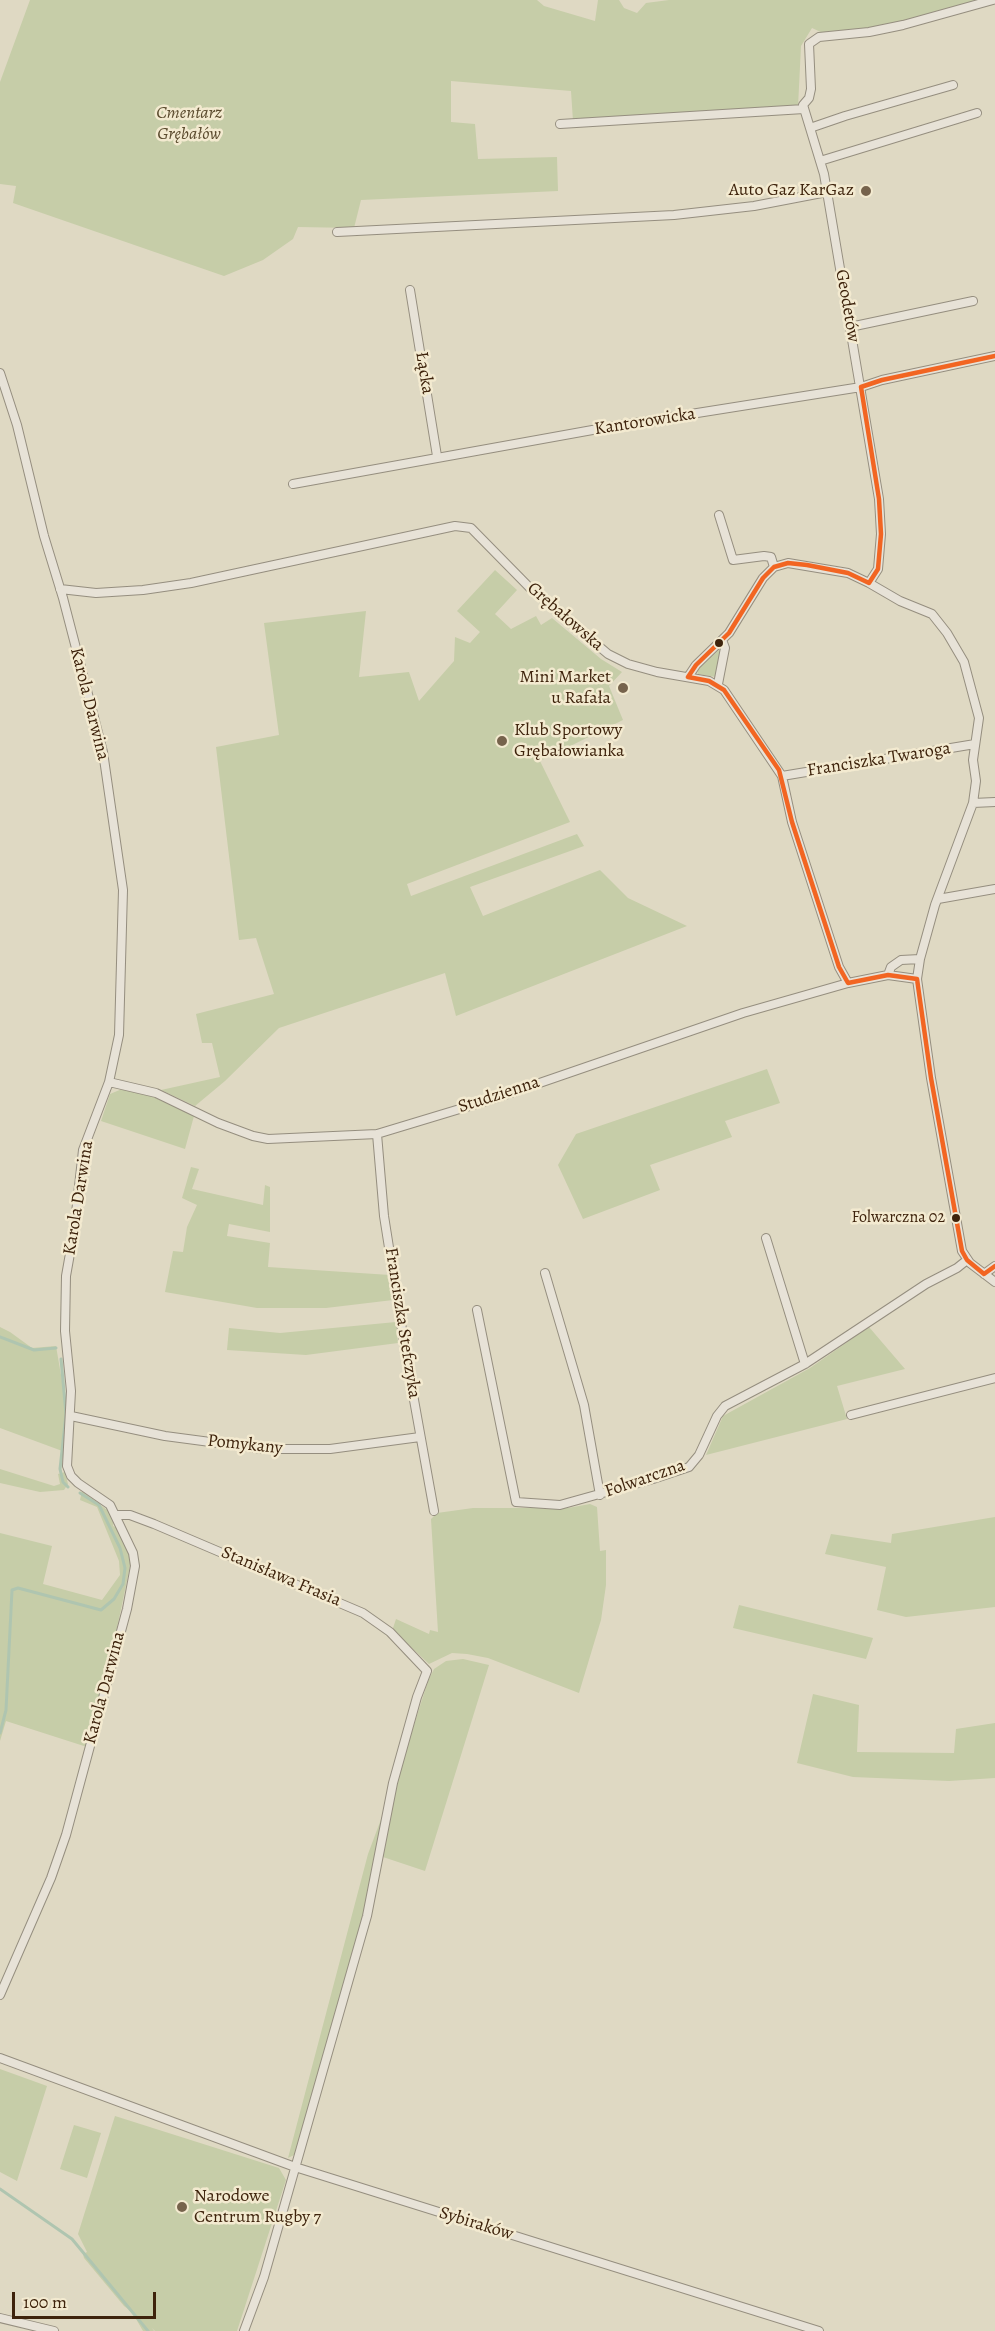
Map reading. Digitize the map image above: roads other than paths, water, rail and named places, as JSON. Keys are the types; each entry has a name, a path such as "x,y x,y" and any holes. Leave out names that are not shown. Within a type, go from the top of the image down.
{"street":[{"path":"560,124 804,109 802,105 809,98 811,89 809,44 819,37 869,32 903,25 993,0"},
{"path":"810,128 953,85"},
{"name":"Geodetów","path":"804,109 827,192 879,499 878,569 869,583"},
{"path":"820,161 977,113"},
{"path":"337,232 674,215 754,206 827,192"},
{"name":"Łącka","path":"410,290 437,456"},
{"path":"850,327 974,301"},
{"name":"Kantorowicka","path":"293,484 437,456 861,387 882,380 995,356"},
{"name":"Karola Darwina","path":"0,373 17,425 44,536 103,752 123,890 119,1035 109,1082 83,1150 74,1231 66,1276 65,1332 71,1391 67,1466 71,1476 110,1505 133,1553 135,1566 127,1609 66,1835 51,1878 0,1995"},
{"path":"719,515 733,560 771,557 774,567"},
{"name":"Grębałowska","path":"60,589 96,593 143,590 191,583 455,526 471,528 530,588 608,654 628,664 657,672 718,684"},
{"path":"687,677 736,622 763,578 774,567 788,563 848,573 900,601 932,614 947,633 964,662 971,682 978,718 973,803 938,898 920,959 917,979 962,1251 967,1260 995,1282"},
{"path":"722,640 725,648 718,684 728,694 782,776 796,833 839,967 848,983"},
{"name":"Franciszka Twaroga","path":"782,776 975,744"},
{"path":"973,803 995,802"},
{"path":"938,898 995,889"},
{"name":"Studzienna","path":"888,975 891,967 902,960 920,959"},
{"name":"Studzienna","path":"109,1082 156,1093 218,1123 268,1139 377,1134 496,1098 743,1013 848,983 888,975 917,979"},
{"name":"Franciszka Stefczyka","path":"377,1134 384,1216 434,1511"},
{"path":"766,1238 805,1364"},
{"name":"Folwarczna","path":"477,1311 516,1502 560,1505 688,1467 699,1455 717,1416 725,1406 805,1364 926,1284 957,1268 967,1260"},
{"path":"984,1274 995,1266"},
{"path":"545,1273 584,1405 600,1495"},
{"path":"851,1415 995,1378"},
{"name":"Pomykany","path":"71,1416 156,1435 263,1449 330,1449 420,1437"},
{"name":"Stanisława Frasia","path":"116,1515 130,1515 154,1524 363,1613 390,1632 427,1671 417,1697 393,1783 367,1916 295,2167"},
{"name":"Sybiraków","path":"0,2058 295,2167 819,2331"},
{"path":"244,2331 264,2277 295,2167"},
{"path":"0,2318 54,2331"}],"waterway":[{"path":"0,1337 34,1350 56,1348"},
{"path":"61,1359 66,1414 60,1469 63,1482 68,1487"},
{"path":"0,1733 6,1710 12,1590 18,1588 101,1610 114,1599 123,1584 125,1568 120,1548 99,1505 80,1493"},
{"path":"0,2189 72,2239 148,2331"}],"place":[{"name":"Auto Gaz KarGaz","path":"866,191"},
{"name":"Mini Market u Rafała","path":"623,688"},
{"name":"Klub Sportowy Grębałowianka","path":"502,741"},
{"name":"Folwarczna 02","path":"956,1218"},
{"name":"Narodowe Centrum Rugby 7","path":"182,2207"}],"park label":[{"name":"Cmentarz Grębałów","path":"189,124"}]}
